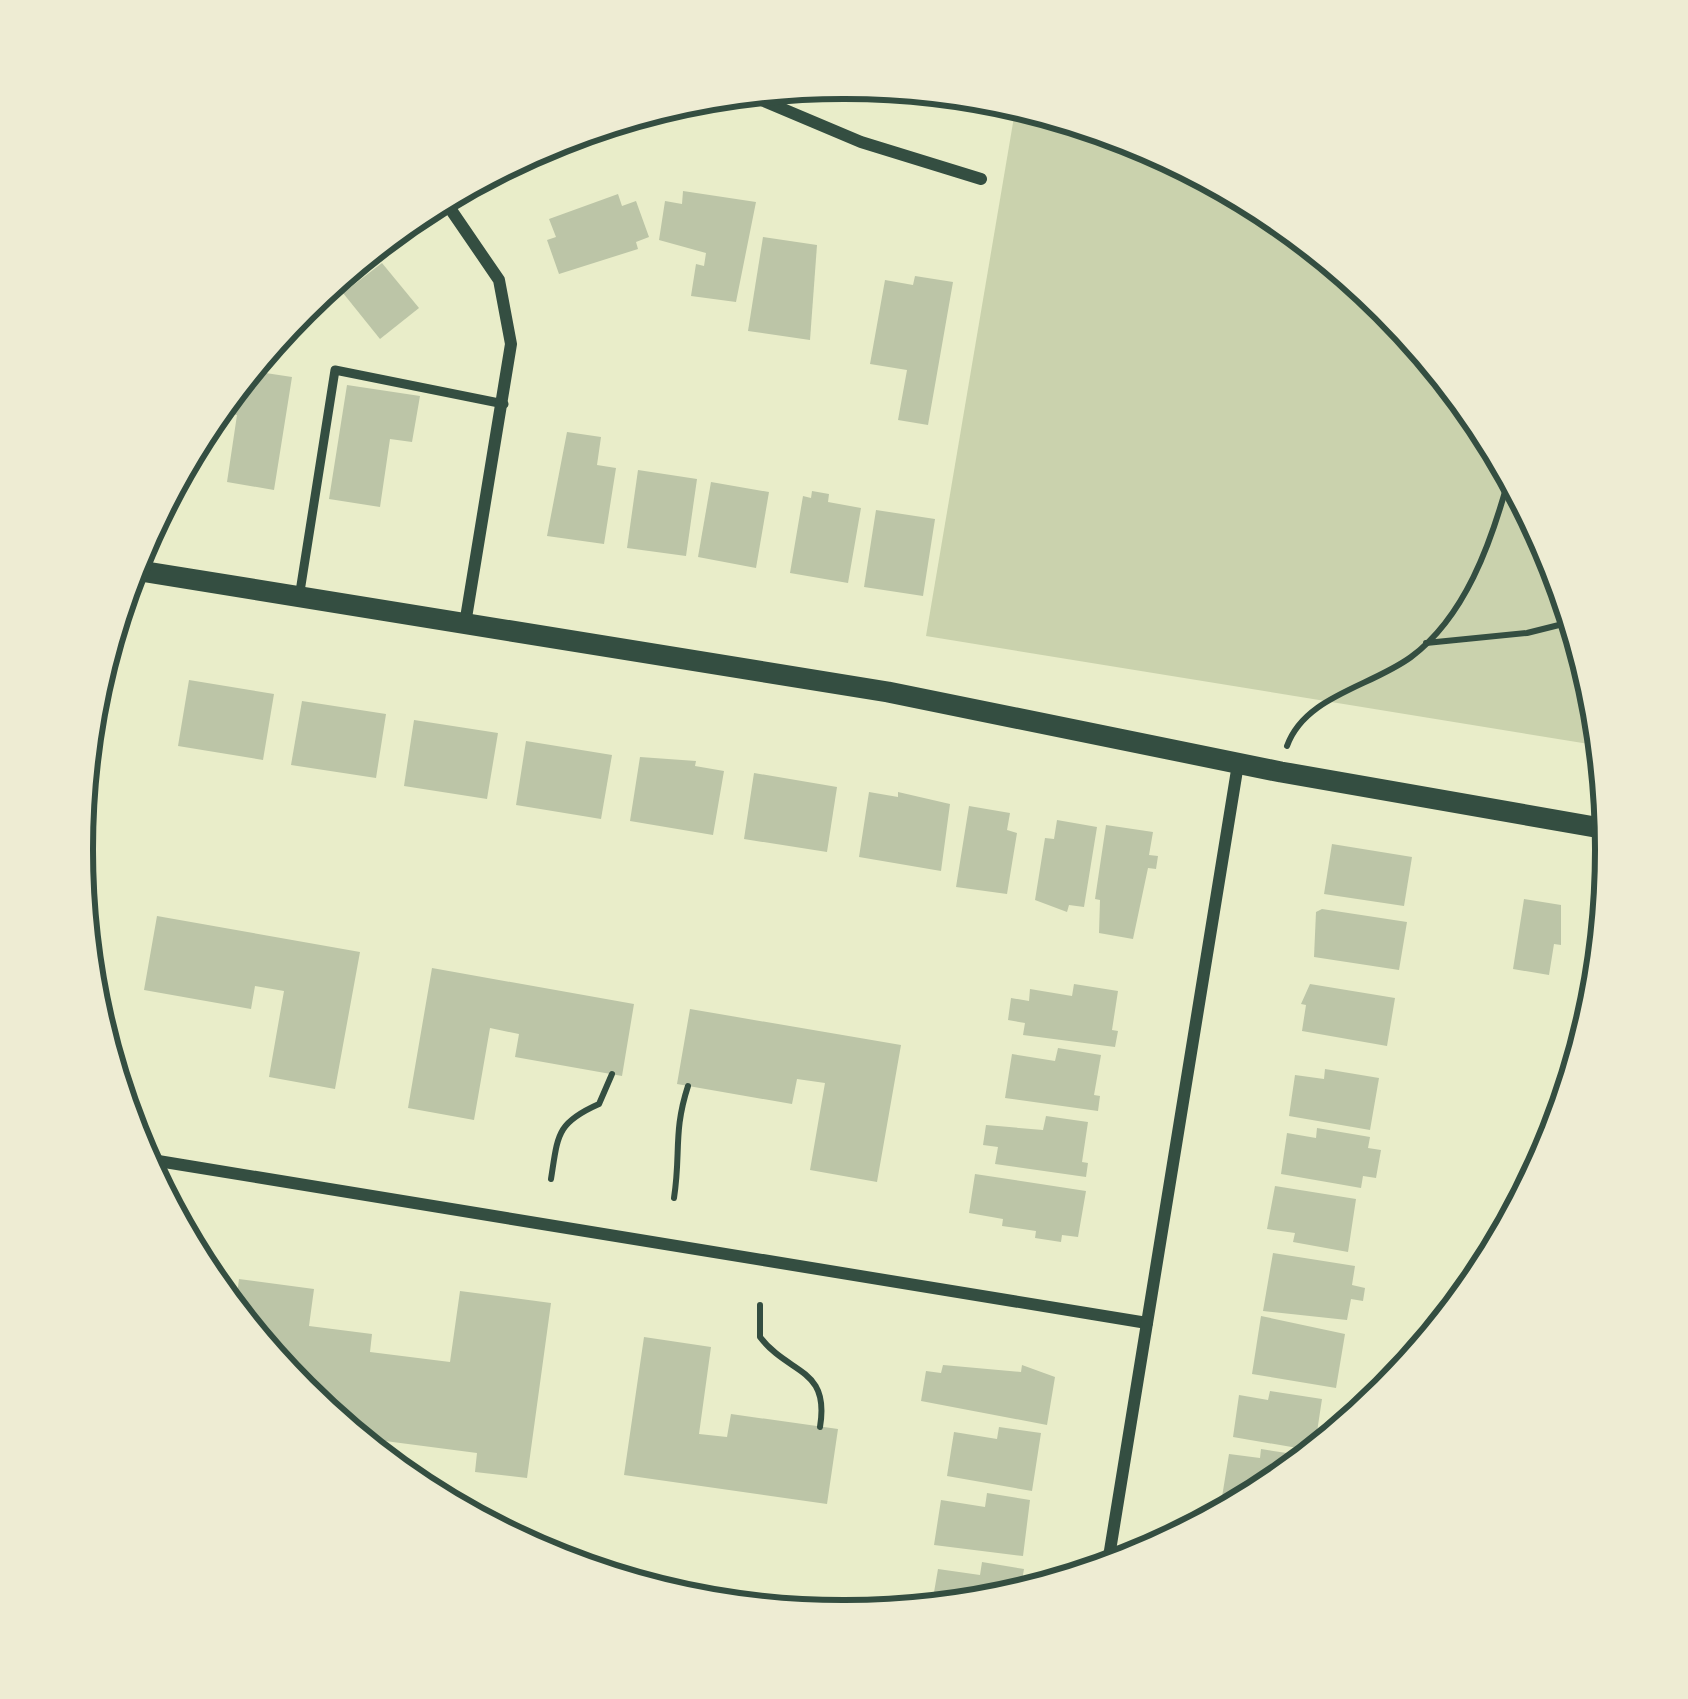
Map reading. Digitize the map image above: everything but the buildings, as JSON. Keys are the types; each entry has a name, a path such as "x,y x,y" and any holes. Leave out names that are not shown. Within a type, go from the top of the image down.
{"street":[{"path":"768,103 862,142 981,179"},
{"path":"451,210 499,280 511,344 464,624"},
{"path":"146,572 888,692 1238,764 1594,827"},
{"path":"1110,1551 1238,764"},
{"path":"161,1161 1147,1323"}],"lane":[{"path":"299,598 335,370 504,404"}],"path":[{"path":"1288,741 1301,716 1384,674 1426,643 1476,570 1493,535 1505,493"},
{"path":"1426,643 1527,633 1560,625"},
{"path":"551,1178 558,1136 569,1117 599,1104 612,1074"},
{"path":"674,1198 680,1162 676,1124 688,1086"},
{"path":"760,1304 760,1337 813,1379 823,1399 820,1427"}],"green space":[{"path":"1014,118 1085,138 1220,199 1339,285 1409,354 1468,432 1518,517 1555,608 1588,744 926,636"}]}
